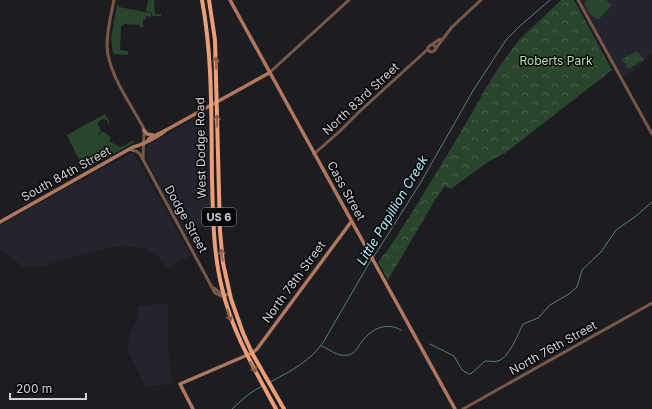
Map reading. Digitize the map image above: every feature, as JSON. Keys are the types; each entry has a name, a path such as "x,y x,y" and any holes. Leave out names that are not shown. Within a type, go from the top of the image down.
{"highway":[{"name":"West Dodge Road","path":"202,0 209,57 214,241 217,267 223,295"},
{"name":"West Dodge Road","path":"209,0 215,40 220,239 223,264 230,294"},
{"name":"US 6","path":"230,294 240,326 252,353 284,409"},
{"name":"US 6","path":"223,295 235,330 276,409"}],"main road":[{"name":"Cass Street","path":"229,1 455,409"},
{"path":"148,140 269,73"},
{"path":"144,130 147,134 154,136"},
{"path":"148,140 151,140 166,130"},
{"name":"South 84th Street","path":"0,222 148,140"},
{"name":"North 78th Street","path":"252,353 261,344 351,222"},
{"path":"193,409 180,384 252,353"}],"street":[{"path":"114,0 107,37 109,61 144,130"},
{"path":"269,73 349,0"},
{"path":"443,37 429,46 429,50 434,52 443,37 481,0"},
{"path":"578,0 652,134"},
{"path":"433,44 436,48"},
{"name":"North 83rd Street","path":"314,154 342,130 361,110 420,56 429,50"},
{"name":"Dodge Street","path":"144,130 144,162"},
{"name":"Dodge Street","path":"134,148 144,162 212,286 223,295"},
{"path":"223,295 230,294"},
{"name":"North 76th Street","path":"463,409 652,303"}],"shaded area":[{"path":"580,0 652,0 652,54 638,68 624,77 622,76"},
{"path":"204,114 206,115 208,142 211,221 186,235 147,161 146,152 148,145"},
{"path":"131,153 134,154 191,255 168,268 159,257 145,249 121,246 98,250 39,267 30,267 22,266 0,250 0,225"},
{"path":"168,304 168,341 170,368 173,381 170,384 146,387 129,354 128,345 130,333 138,319 138,306"}],"green space":[{"path":"148,0 154,0 155,14 161,14 161,16 152,16 152,13 146,11"},
{"name":"Roberts Park","path":"561,0 574,0 612,70 505,153 489,161 451,189 445,186 435,200 388,280 378,262 413,211 501,64 519,40"},
{"path":"588,0 606,0 612,5 599,19 596,19 590,14 585,6 584,3"},
{"path":"117,5 119,5 119,7 151,13 151,17 146,16 145,20 143,20 143,25 145,27 140,27 140,25 124,24 121,26 120,50 128,51 127,55 114,54 113,52 113,54 111,38"},
{"path":"637,51 644,60 628,69 622,59"},
{"path":"105,114 110,122 108,124 107,120 103,119 99,121 98,125 101,130 97,139 102,131 111,137 109,141 120,147 131,141 135,142 84,170 67,135"}],"waterway":[{"name":"Little Papillion Creek","path":"373,258 421,182 474,89 506,40 550,0"},
{"path":"430,344 454,356 462,370 469,374 485,361 498,361 502,359 513,345 523,324 538,318 550,305 569,294 577,287 582,270 601,252 616,230 636,216 652,202"},
{"name":"Little Papillion Creek","path":"270,382 300,365 319,348 371,260"},
{"path":"322,346 337,354 348,355 355,351 363,340 376,329 391,326 401,330"},
{"name":"Little Papillion Creek","path":"232,409 249,394 262,386"}]}
